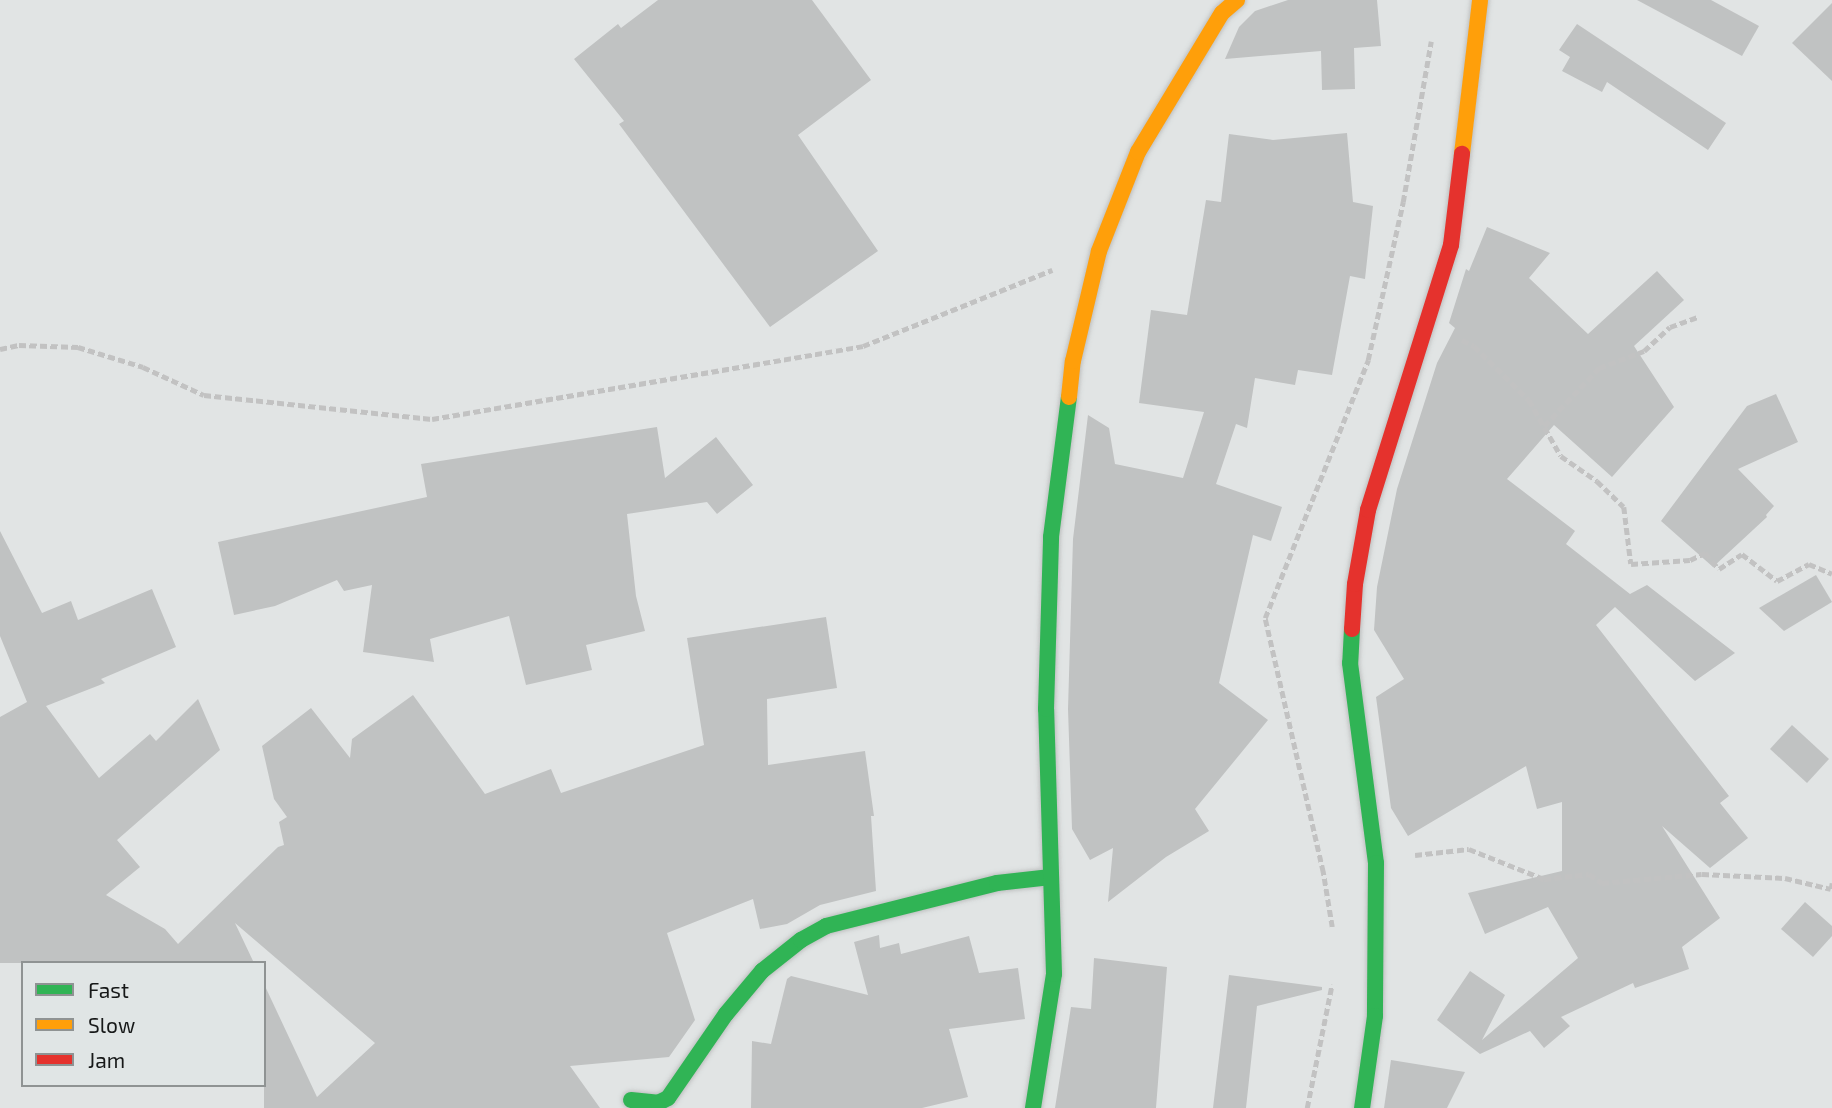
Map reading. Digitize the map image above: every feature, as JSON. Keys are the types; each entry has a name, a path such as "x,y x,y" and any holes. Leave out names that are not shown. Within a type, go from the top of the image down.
{"street":[{"path":"1033,1108 1054,974 1046,709 1051,537 1073,361 1099,251 1138,152 1222,13 1237,0"},
{"path":"1362,1108 1375,1016 1376,863 1350,663 1354,584 1368,510 1424,323 1451,245 1480,0"},
{"path":"631,1100 645,1104 658,1103 668,1098 726,1014 762,971 801,940 826,926 997,883 1051,877"}],"path":[{"path":"0,349 19,345 78,347 143,367 204,395 432,419 863,346 1099,251"},
{"path":"1544,426 1599,368 1644,351 1670,327 1697,317"},
{"path":"1424,323 1474,346 1529,400 1561,456 1597,481 1624,507 1631,564 1690,560 1705,553 1719,569 1741,554 1777,581 1809,564 1832,574"},
{"path":"1376,863 1469,849 1544,879 1589,874 1602,883 1702,874 1785,878 1831,889 1832,883"}],"building":[{"path":"658,0 812,0 871,80 798,135 878,251 770,327 619,124 624,121 574,59 618,24 621,28"},
{"path":"1288,0 1377,0 1381,46 1354,48 1355,89 1322,90 1321,51 1225,59 1239,27 1255,11"},
{"path":"1637,0 1711,0 1759,26 1742,56"},
{"path":"1832,3 1832,81 1792,43"},
{"path":"1577,24 1726,123 1708,150 1607,82 1602,92 1562,71 1570,57 1559,50"},
{"path":"1347,133 1353,202 1373,206 1365,279 1350,276 1332,375 1298,370 1295,385 1255,378 1247,428 1236,424 1216,484 1282,507 1271,541 1253,535 1219,683 1268,720 1195,809 1209,831 1166,857 1108,902 1113,848 1090,860 1072,829 1068,709 1073,539 1088,415 1109,428 1115,464 1183,478 1204,412 1139,403 1151,310 1187,315 1206,200 1221,202 1229,134 1273,140"},
{"path":"1487,227 1550,253 1529,278 1588,334 1657,271 1684,300 1634,346 1674,407 1612,477 1554,425 1507,479 1575,531 1566,544 1630,594 1647,585 1735,653 1695,681 1615,607 1596,625 1729,796 1720,803 1748,838 1710,868 1662,826 1720,918 1682,947 1689,969 1635,988 1633,983 1561,1017 1570,1026 1544,1048 1530,1031 1480,1054 1437,1020 1470,971 1505,995 1482,1040 1578,958 1548,907 1485,934 1468,893 1562,871 1562,802 1537,809 1526,766 1408,836 1391,808 1376,697 1404,679 1374,630 1377,587 1397,489 1437,363 1455,328 1449,323 1466,269 1469,271"},
{"path":"1776,394 1798,442 1738,469 1774,506 1767,517 1713,567 1661,521 1747,406"},
{"path":"657,427 665,478 716,437 753,485 717,514 707,502 627,514 636,596 645,631 586,645 592,670 526,685 509,616 430,639 434,662 363,652 372,585 344,591 337,580 275,606 234,615 218,542 427,497 421,464"},
{"path":"0,531 42,613 71,601 78,620 152,589 176,647 101,679 105,683 46,706 99,778 150,734 156,741 198,699 220,750 117,840 140,867 106,895 165,929 178,944 278,847 284,845 279,822 287,817 274,799 262,746 311,708 350,758 352,739 413,695 485,794 551,769 561,793 704,745 687,638 826,617 837,688 767,699 768,765 865,751 874,816 871,816 876,891 820,905 787,924 760,929 753,899 667,933 695,1020 669,1057 570,1066 600,1108 264,1108 266,988 317,1097 375,1043 235,923 253,961 0,963 0,717 27,702 0,636"},
{"path":"1816,575 1832,602 1784,631 1759,608"},
{"path":"1792,725 1829,759 1807,783 1770,749"},
{"path":"1805,902 1832,926 1832,936 1813,957 1781,929"},
{"path":"879,935 880,948 899,943 901,954 969,936 979,973 1018,968 1025,1019 949,1029 968,1097 922,1108 751,1108 752,1041 771,1044 787,979 791,976 868,995 854,942"},
{"path":"1094,958 1167,967 1156,1108 1055,1108 1071,1007 1091,1009"},
{"path":"1229,975 1322,987 1322,990 1257,1006 1246,1108 1213,1108"},
{"path":"1391,1060 1465,1072 1447,1108 1384,1108"}],"traffic: fast":[{"path":"1033,1108 1054,974 1046,709 1051,537 1069,397"},
{"path":"1352,629 1350,663 1376,863 1375,1016 1362,1108"},
{"path":"631,1100 658,1103 668,1098 726,1014 762,971 801,940 826,926 997,883 1051,877"}],"traffic: slow":[{"path":"1069,397 1073,361 1099,251 1138,152 1222,13 1237,0"},
{"path":"1462,154 1480,0"}],"traffic: jam":[{"path":"1352,629 1355,584 1368,510 1451,245 1462,154"}]}
